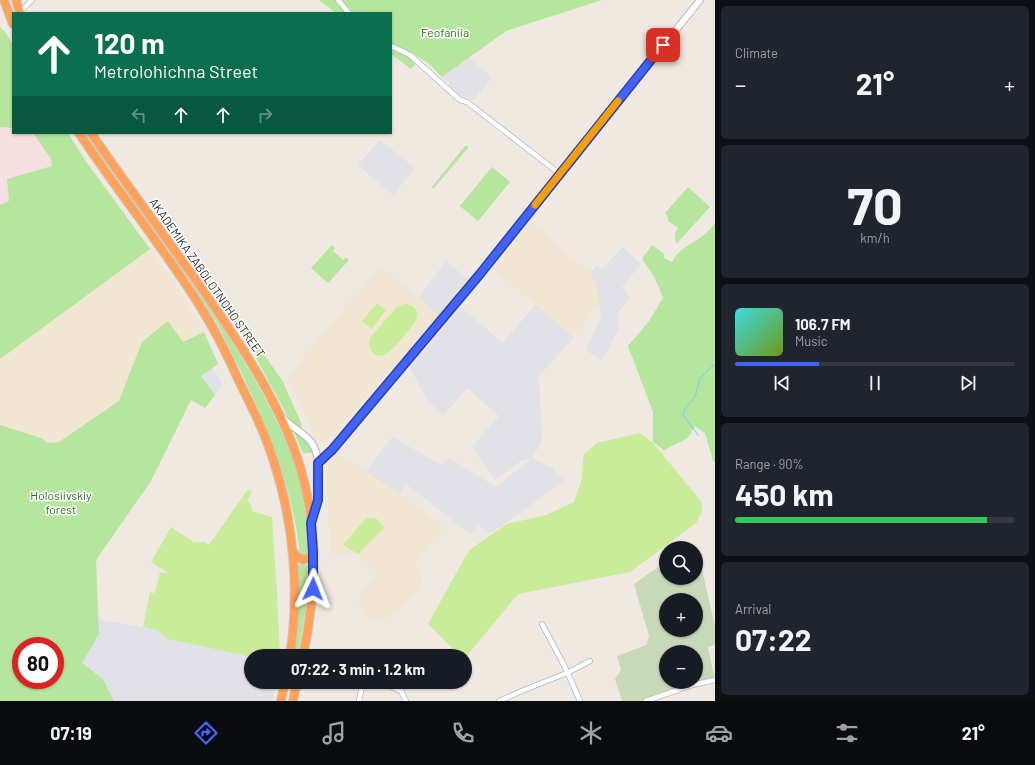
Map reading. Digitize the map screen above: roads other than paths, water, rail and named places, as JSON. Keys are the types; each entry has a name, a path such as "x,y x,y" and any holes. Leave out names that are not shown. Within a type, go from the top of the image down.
{"highway":[{"path":"4,0 12,21"},
{"path":"16,0 20,12"},
{"name":"AKADEMIKA ZABOLOTNOHO STREET","path":"80,134 206,316 221,342 252,406 274,459 284,497 293,551 294,598 291,649"},
{"name":"AKADEMIKA ZABOLOTNOHO STREET","path":"92,134 224,320 252,364 292,443 306,491 311,523 313,552 314,571 311,607 303,649"},
{"path":"293,551 296,556 303,560 310,557 313,552"},
{"path":"281,701 284,689"},
{"path":"293,701 296,689"}],"street":[{"path":"21,12 32,0"},
{"path":"338,0 348,12"},
{"path":"318,463 332,450 434,330 700,0"},
{"path":"392,46 410,55 460,100 467,102 560,174"},
{"path":"278,413 289,425 312,443 316,453 318,463 318,500 311,523"},
{"path":"542,624 580,701"},
{"path":"499,701 567,674 590,660"},
{"path":"646,701 692,685 715,680"},
{"path":"359,701 362,689"},
{"path":"396,689 401,691 406,701"}],"waterway":[{"path":"698,435 683,415 686,407 695,397 700,378 715,364"}],"park label":[{"name":"Feofaniia","path":"445,33"},
{"name":"Holosiivskiy forest","path":"61,503"}]}
